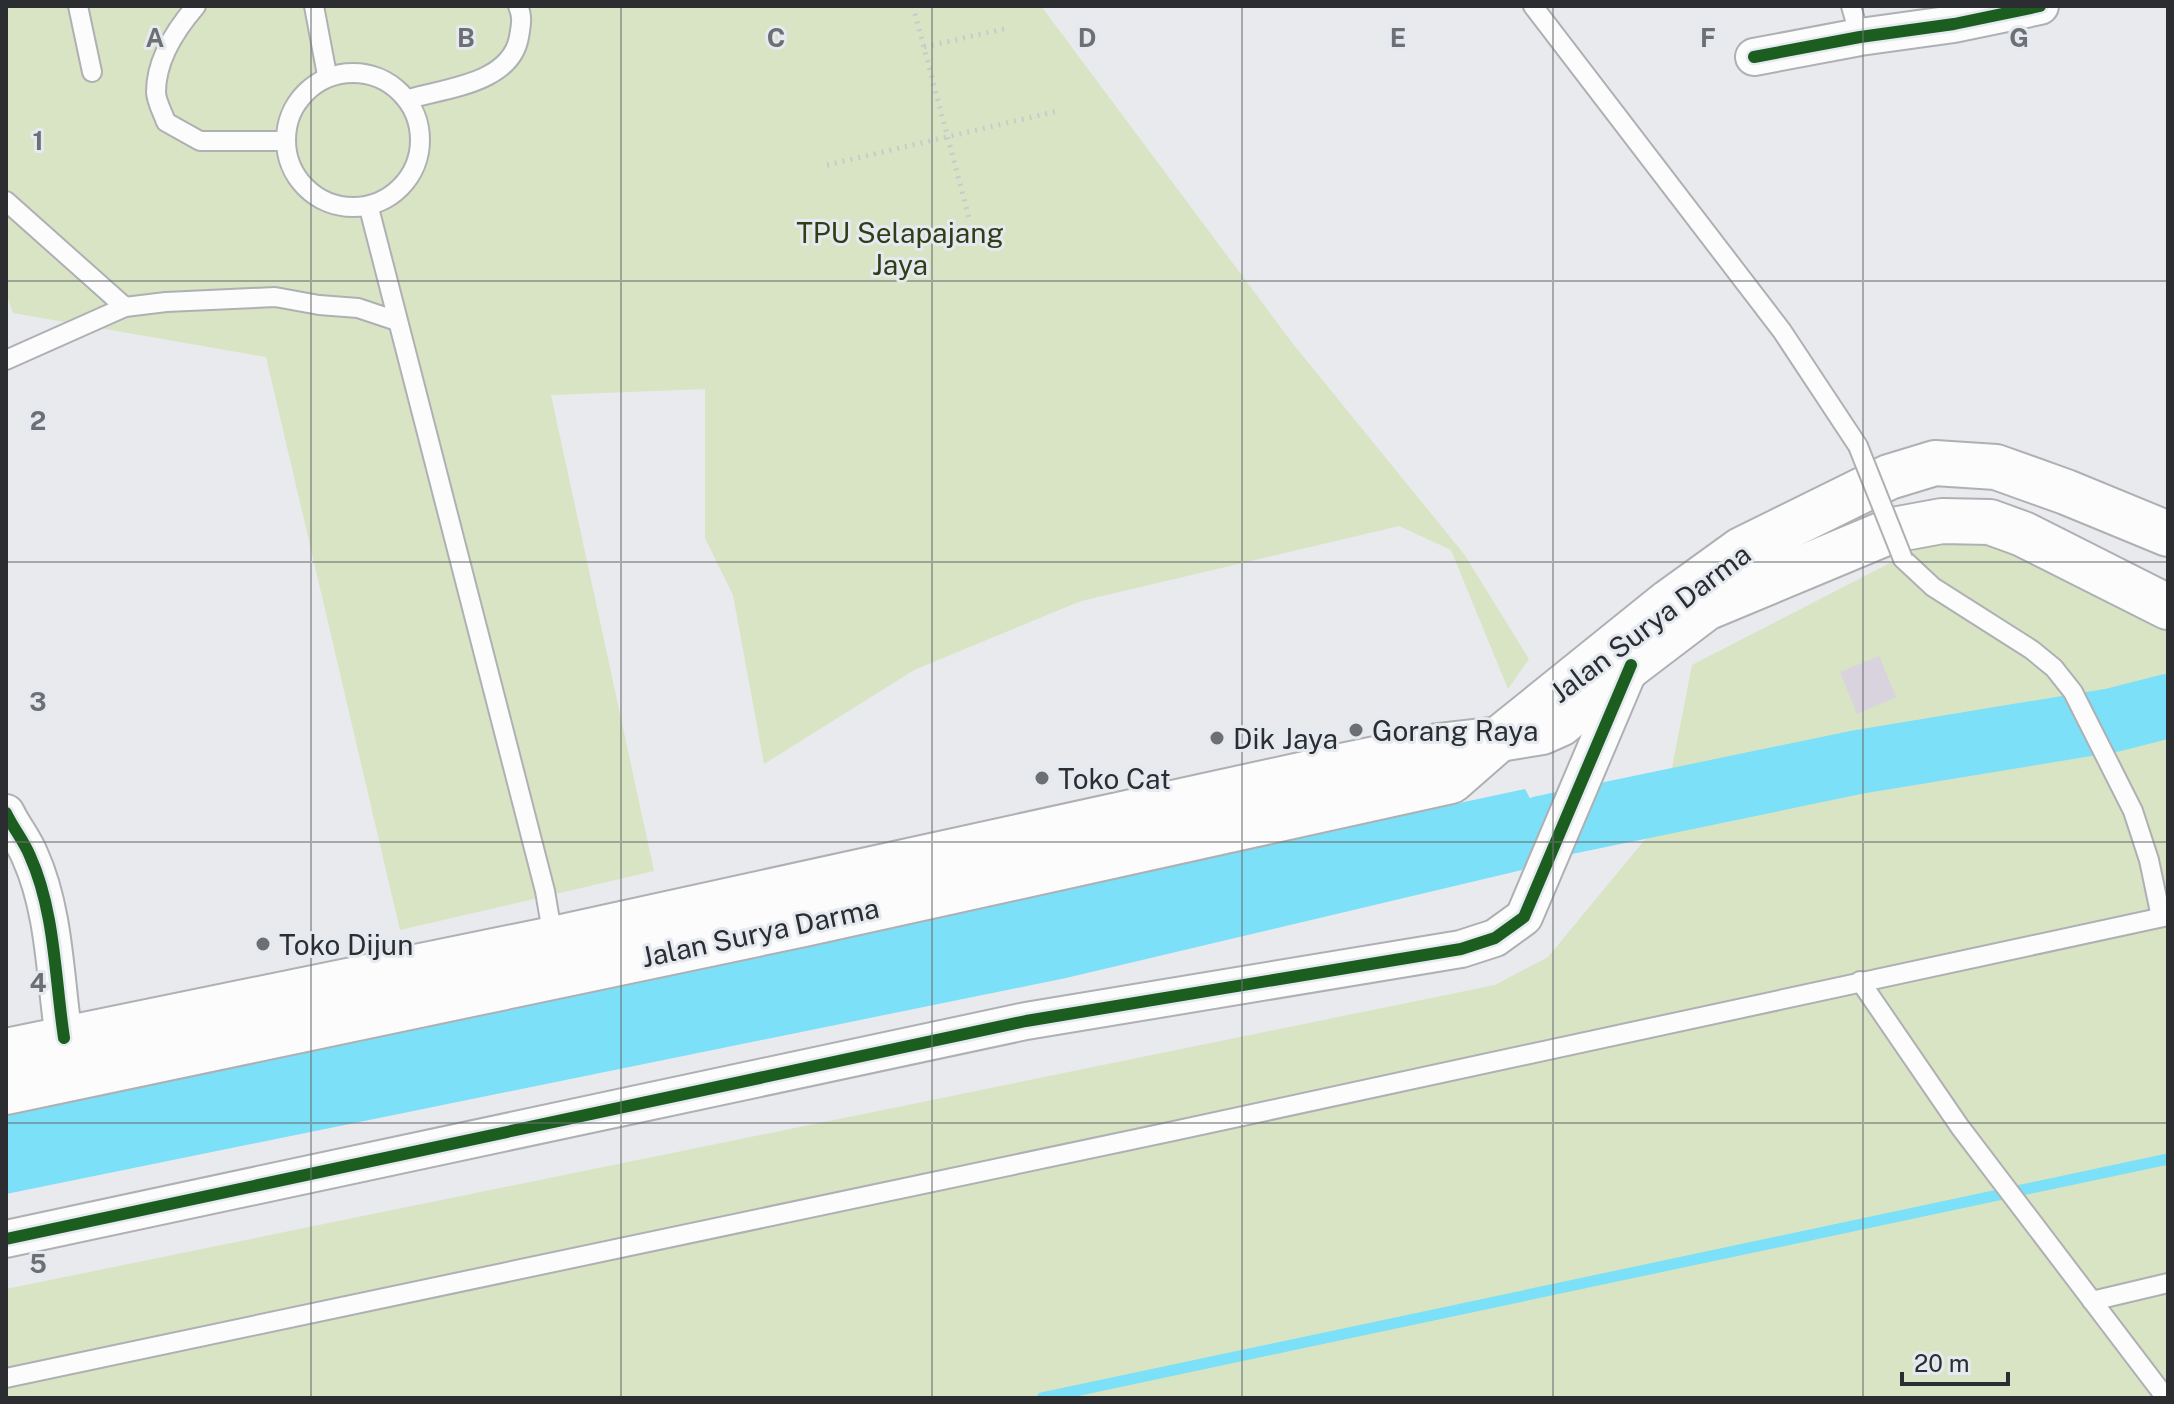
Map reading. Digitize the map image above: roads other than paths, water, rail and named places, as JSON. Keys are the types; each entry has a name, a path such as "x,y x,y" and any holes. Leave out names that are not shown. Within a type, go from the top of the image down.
{"main road":[{"name":"Jalan Surya Darma","path":"6,1092 1337,767 1438,746 1499,739 1669,602 1741,550 1889,477 1935,463 1996,467 2168,534"},
{"path":"1499,739 1542,732 1560,724 1706,608 1893,530 1942,521 1990,522 2023,534 2168,607"},
{"name":"Jalan Surya Darma","path":"6,1051 64,1038 558,956"}],"street":[{"path":"1754,57 1856,22 1954,24 2040,6"},
{"path":"6,1239 1026,1021 1461,949 1495,938 1524,917 1631,665"},
{"path":"6,813 30,856 48,919 64,1038"}],"lane":[{"path":"78,6 92,72"},
{"path":"196,6 180,24 162,61 156,93 166,122 200,141 284,141"},
{"path":"314,6 327,75"},
{"path":"409,99 488,77 517,52 523,16 518,6"},
{"path":"6,1378 1185,1129 2165,916 2133,811 2073,692 2054,668 2032,650 1933,587 1903,559 1858,446 1782,331 1533,6"},
{"path":"372,73 409,99 423,142 407,184 369,208 328,205 297,180 284,141 296,101 327,75 372,73"},
{"path":"6,201 125,307"},
{"path":"369,208 545,891 558,956"},
{"path":"6,360 125,307 166,302 275,297 358,308 397,321"},
{"path":"1860,981 2000,1180 2166,1398"},
{"path":"2092,1301 2168,1283"}],"water":[{"path":"1525,789 1545,827 1522,870 1066,978 6,1194 6,1113"}],"waterway":[{"path":"1501,840 1545,827 1858,762 2113,720 2168,706"},
{"path":"1042,1398 2168,1159"}],"place":[{"name":"Gorang Raya","path":"1356,730"},
{"name":"Dik Jaya","path":"1217,738"},
{"name":"Toko Cat","path":"1042,778"},
{"name":"Toko Dijun","path":"263,944"}],"park label":[{"name":"TPU Selapajang Jaya","path":"900,248"}]}
